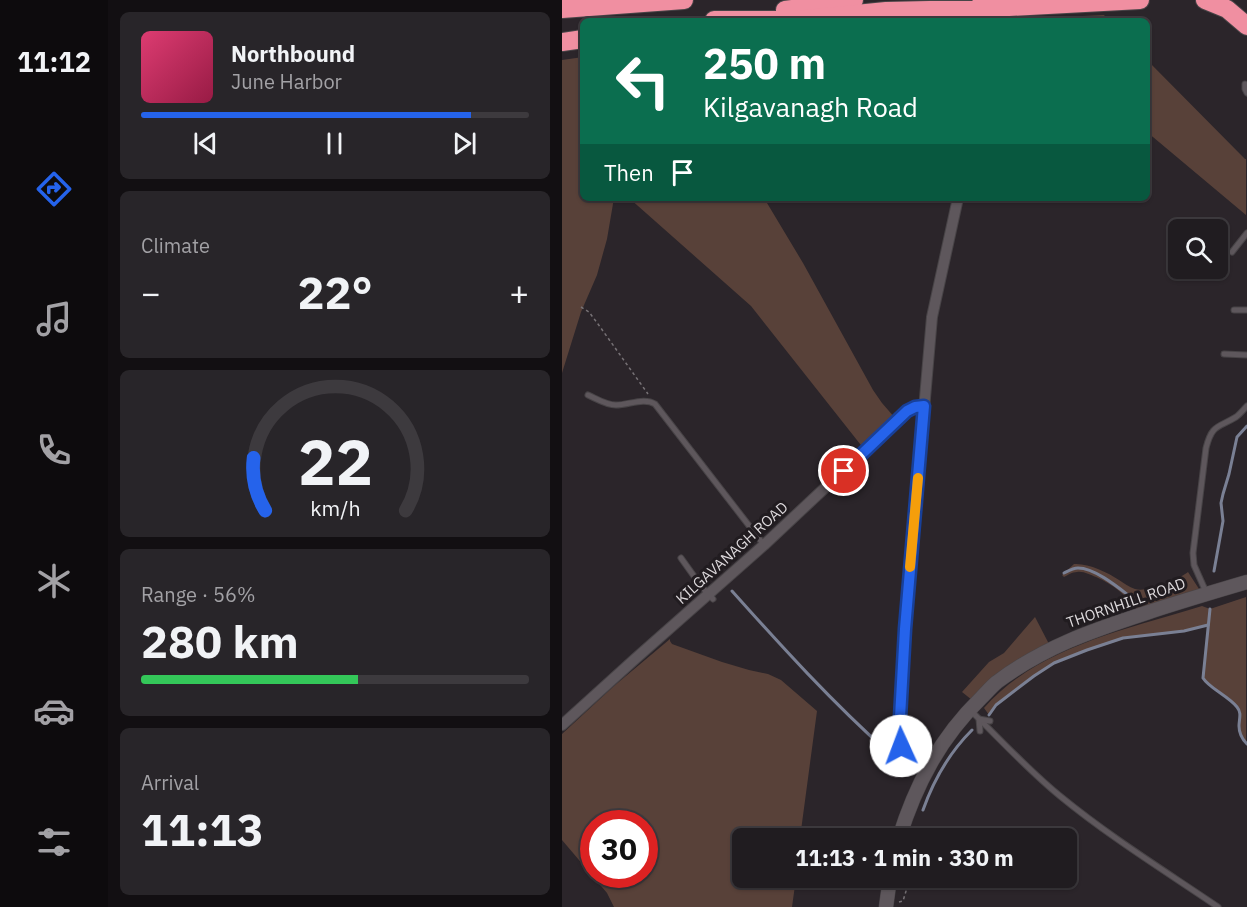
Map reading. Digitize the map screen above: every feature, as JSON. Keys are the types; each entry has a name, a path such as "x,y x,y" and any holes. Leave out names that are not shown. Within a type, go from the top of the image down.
{"highway":[{"path":"562,9 684,0"},
{"path":"728,18 854,0"},
{"path":"816,18 886,11 1140,0"},
{"path":"1205,0 1227,9 1246,26"},
{"path":"562,42 580,39"}],"street":[{"path":"928,765 907,751 899,741 932,316 957,201"},
{"name":"KILGAVANAGH ROAD","path":"562,725 611,676 711,597 907,411 924,406"},
{"name":"THORNHILL ROAD","path":"903,828 928,765 948,735 974,714 995,684 1048,650 1095,629 1246,582"}],"lane":[{"path":"1245,84 1246,93"},
{"path":"1232,252 1246,233"},
{"path":"1234,310 1246,310"},
{"path":"1224,354 1246,356"},
{"path":"588,395 611,405 646,401 655,404 764,545"},
{"path":"1207,594 1194,565 1193,553 1206,448 1212,431 1238,416 1246,406"},
{"path":"681,558 711,597"},
{"path":"974,714 990,721"},
{"path":"974,714 980,731"},
{"path":"974,714 1060,796 1113,836 1218,907"}],"path":[{"path":"581,307 589,312 655,404"},
{"path":"887,902 903,901 907,888"}],"shaded area":[{"path":"1104,15 1106,18 1039,18"},
{"path":"580,57 580,201 613,201 607,239 597,275 581,312 562,373 562,60"},
{"path":"1150,63 1246,159 1246,215 1150,135"},
{"path":"632,201 766,201 873,390 895,418 864,449 751,306"},
{"path":"1074,564 1097,569 1140,590 1163,585 1188,572 1201,592 1138,611 1119,591 1096,577 1080,572 1064,577 1062,575"},
{"path":"1246,597 1246,744 1240,732 1239,710 1203,678 1208,625 1184,631 1123,638 1087,650 1054,663 1034,676 996,705 989,715 984,708 1006,687 1030,670 1085,643 1202,606 1210,609"},
{"path":"1035,617 1049,644 972,700 962,692 989,662 1004,653"},
{"path":"670,639 672,644 781,680 817,711 801,828 732,828 732,888 795,888 792,907 614,907 603,888 658,888 658,810 580,810 580,861 562,840 562,734"}],"waterway":[{"path":"1214,571 1223,521 1221,503 1223,494 1237,437 1247,426"},
{"path":"1064,573 1078,568 1092,571 1132,598"},
{"path":"732,591 827,694 889,753"},
{"path":"1210,609 1203,678 1239,709 1240,731 1247,744"},
{"path":"989,715 996,705 1054,663 1123,638 1184,631 1208,625"},
{"path":"923,810 943,767 972,730"}],"slow traffic":[{"path":"910,567 918,478"}],"route":[{"path":"844,471 907,411 924,406 905,629 899,735 901,746"}]}
